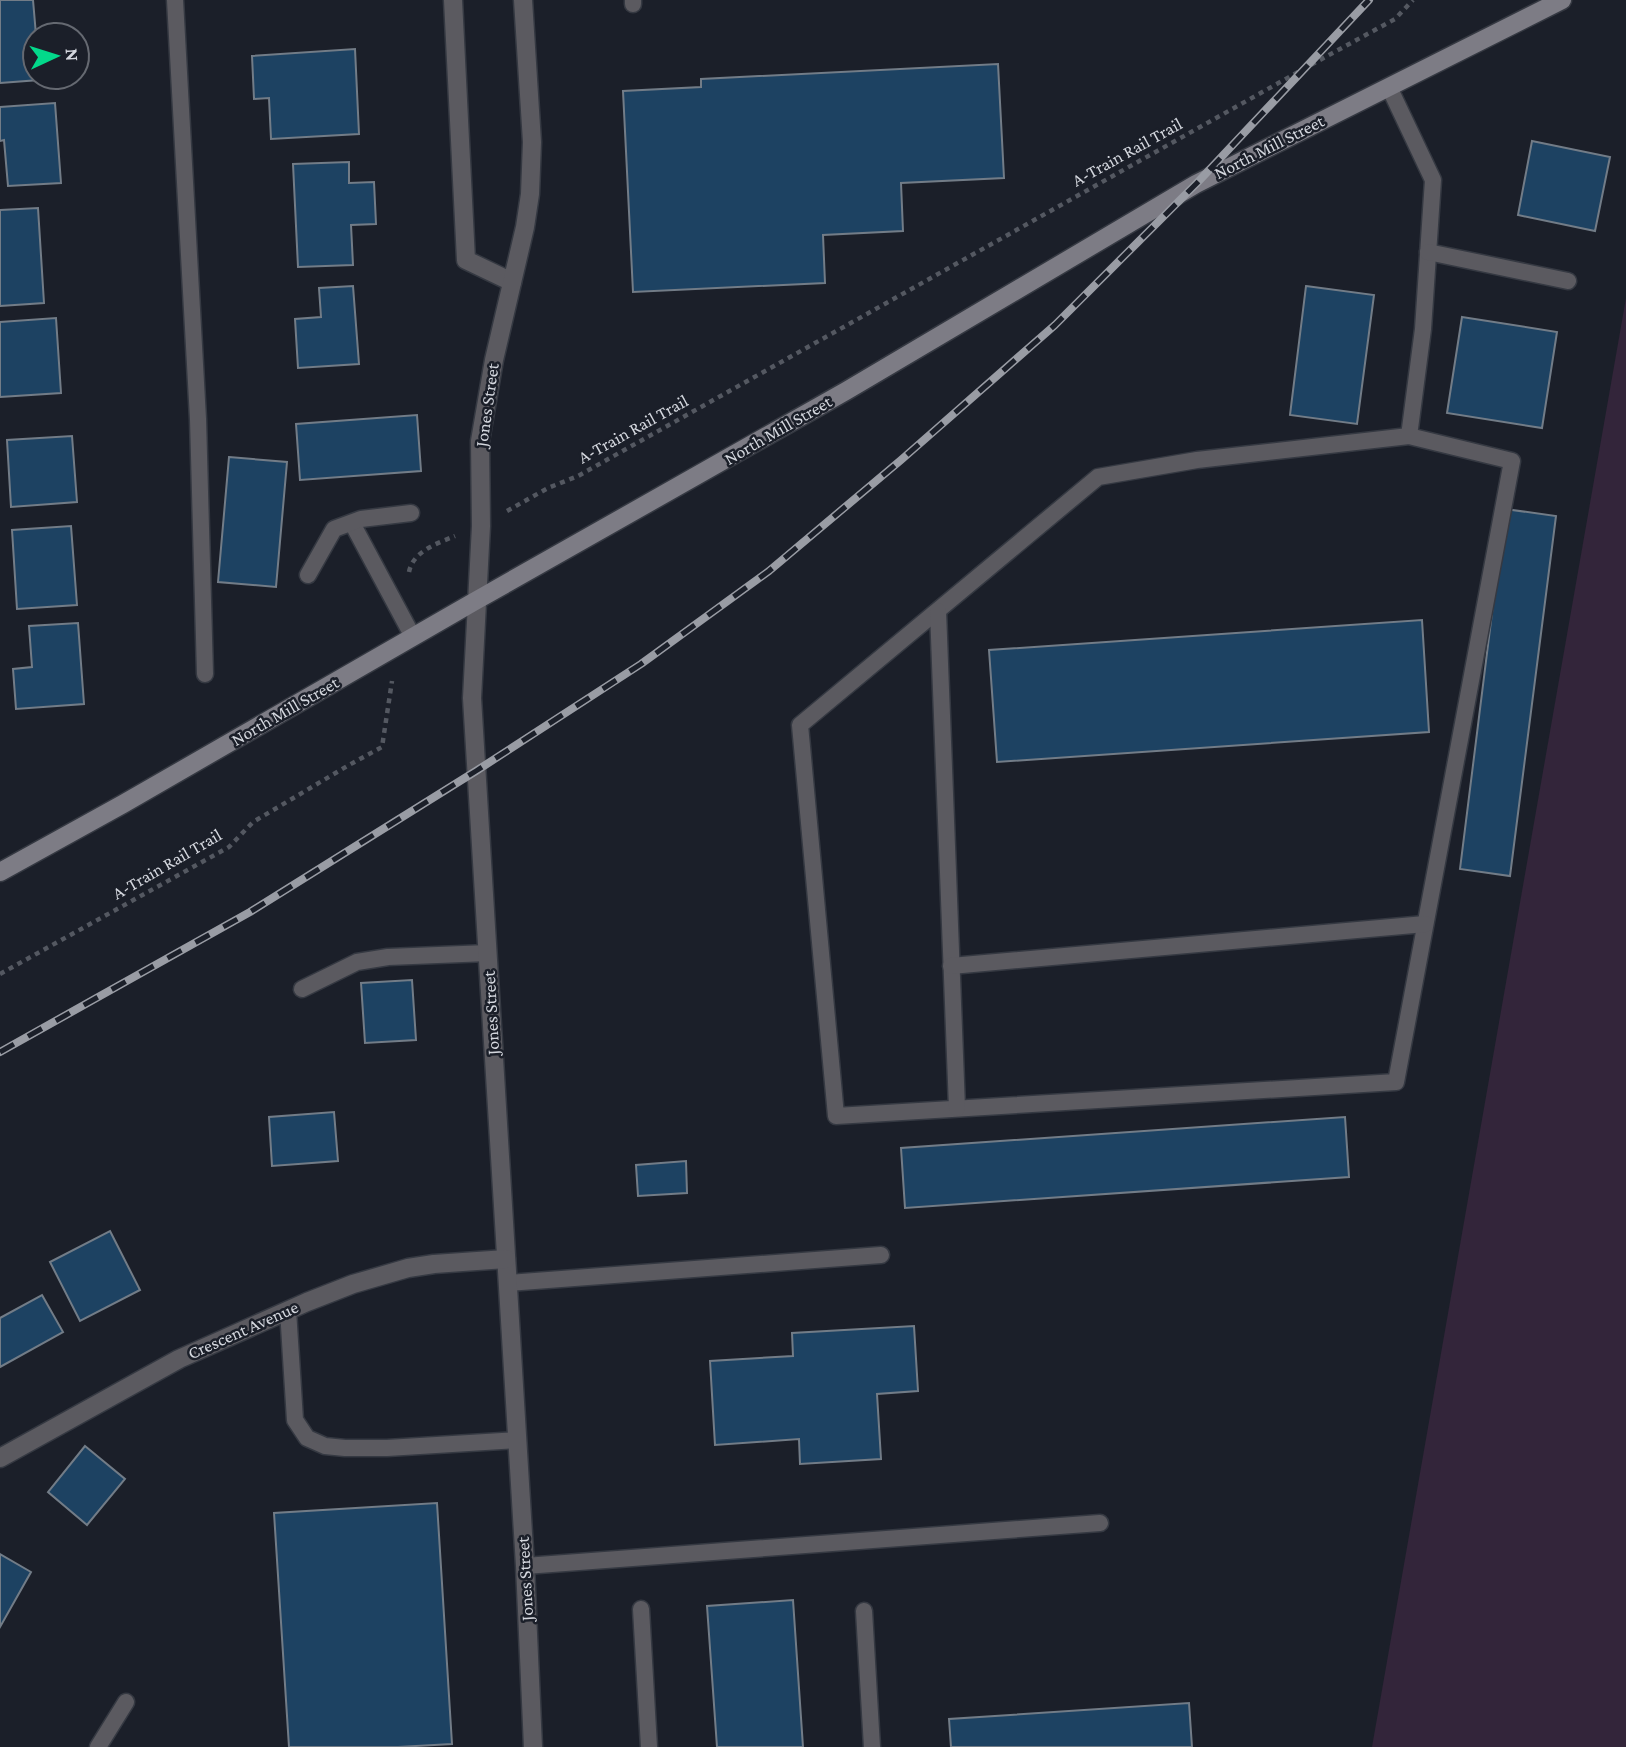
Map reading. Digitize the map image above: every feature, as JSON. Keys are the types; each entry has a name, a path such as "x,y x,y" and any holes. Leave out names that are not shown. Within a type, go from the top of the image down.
{"main road":[{"name":"North Mill Street","path":"0,872 846,391 1196,184 1562,0"}],"street":[{"path":"453,0 466,260 512,282"},
{"name":"Jones Street","path":"523,0 532,169 525,228 494,360 481,430 481,526 472,698 525,1566 533,1747"},
{"name":"Crescent Avenue","path":"0,1458 179,1359 352,1284 408,1268 506,1259"}],"lane":[{"path":"175,0 198,419 205,674"},
{"path":"1389,87 1433,180 1423,329 1409,436"},
{"path":"1428,252 1568,281"},
{"path":"1409,436 1512,461 1396,1082 836,1116 800,725 1098,477 1197,460 1409,436"},
{"path":"308,575 334,529 361,519 411,513"},
{"path":"352,523 402,617 405,642"},
{"path":"938,611 957,1108"},
{"path":"951,966 1425,924"},
{"path":"302,989 357,961 388,957 488,953"},
{"path":"508,1283 881,1255"},
{"path":"288,1310 295,1420 307,1438 326,1446 377,1448 517,1440"},
{"path":"525,1566 1100,1523"},
{"path":"641,1609 649,1747"},
{"path":"864,1611 872,1747"},
{"path":"98,1747 126,1702"}],"path":[{"name":"A-Train Rail Trail","path":"402,617 410,566 427,548 481,526 548,488 578,476 1395,19 1413,0"},
{"name":"A-Train Rail Trail","path":"0,974 229,848 253,822 382,747 405,642"}],"shaded area":[{"path":"1626,298 1626,1747 1372,1747"}],"building":[{"path":"0,0 33,0 35,21 21,21 21,81 0,83"},
{"path":"355,49 359,134 271,139 269,98 254,99 252,56"},
{"path":"998,64 1004,178 901,183 903,231 823,235 825,283 633,292 623,91 701,87 701,79"},
{"path":"55,103 61,183 8,186 4,140 0,141 0,107"},
{"path":"1532,141 1610,157 1595,231 1518,215"},
{"path":"349,162 349,183 374,182 376,224 351,225 353,265 298,267 293,164"},
{"path":"38,208 44,303 0,306 0,210"},
{"path":"353,286 359,364 298,368 295,319 321,317 319,288"},
{"path":"1306,286 1374,295 1357,424 1290,415"},
{"path":"1462,317 1557,332 1542,428 1447,413"},
{"path":"56,318 61,393 0,397 0,322"},
{"path":"417,415 421,471 300,480 296,424"},
{"path":"72,436 77,502 11,507 7,440"},
{"path":"229,457 287,462 276,587 218,582"},
{"path":"1505,509 1556,516 1510,876 1460,869"},
{"path":"71,526 77,605 17,609 12,530"},
{"path":"1422,620 1429,732 997,762 989,650"},
{"path":"78,623 84,704 16,709 13,669 32,667 29,626"},
{"path":"412,980 416,1040 365,1043 361,983"},
{"path":"334,1112 338,1161 272,1166 269,1117"},
{"path":"1345,1117 1349,1177 905,1208 901,1148"},
{"path":"686,1161 687,1193 638,1196 636,1165"},
{"path":"110,1231 140,1290 80,1321 50,1262"},
{"path":"42,1295 63,1332 0,1367 0,1318"},
{"path":"914,1326 918,1391 877,1394 881,1459 800,1464 799,1439 715,1445 710,1361 793,1356 792,1333"},
{"path":"85,1446 125,1479 87,1525 48,1492"},
{"path":"437,1503 452,1744 289,1747 274,1513"},
{"path":"0,1554 31,1572 0,1627"},
{"path":"793,1600 803,1747 717,1747 707,1606"},
{"path":"1189,1703 1192,1747 951,1747 949,1719"}],"railway":[{"path":"0,1052 250,912 476,771 641,664 769,571 1055,325 1196,184 1369,0"}]}
